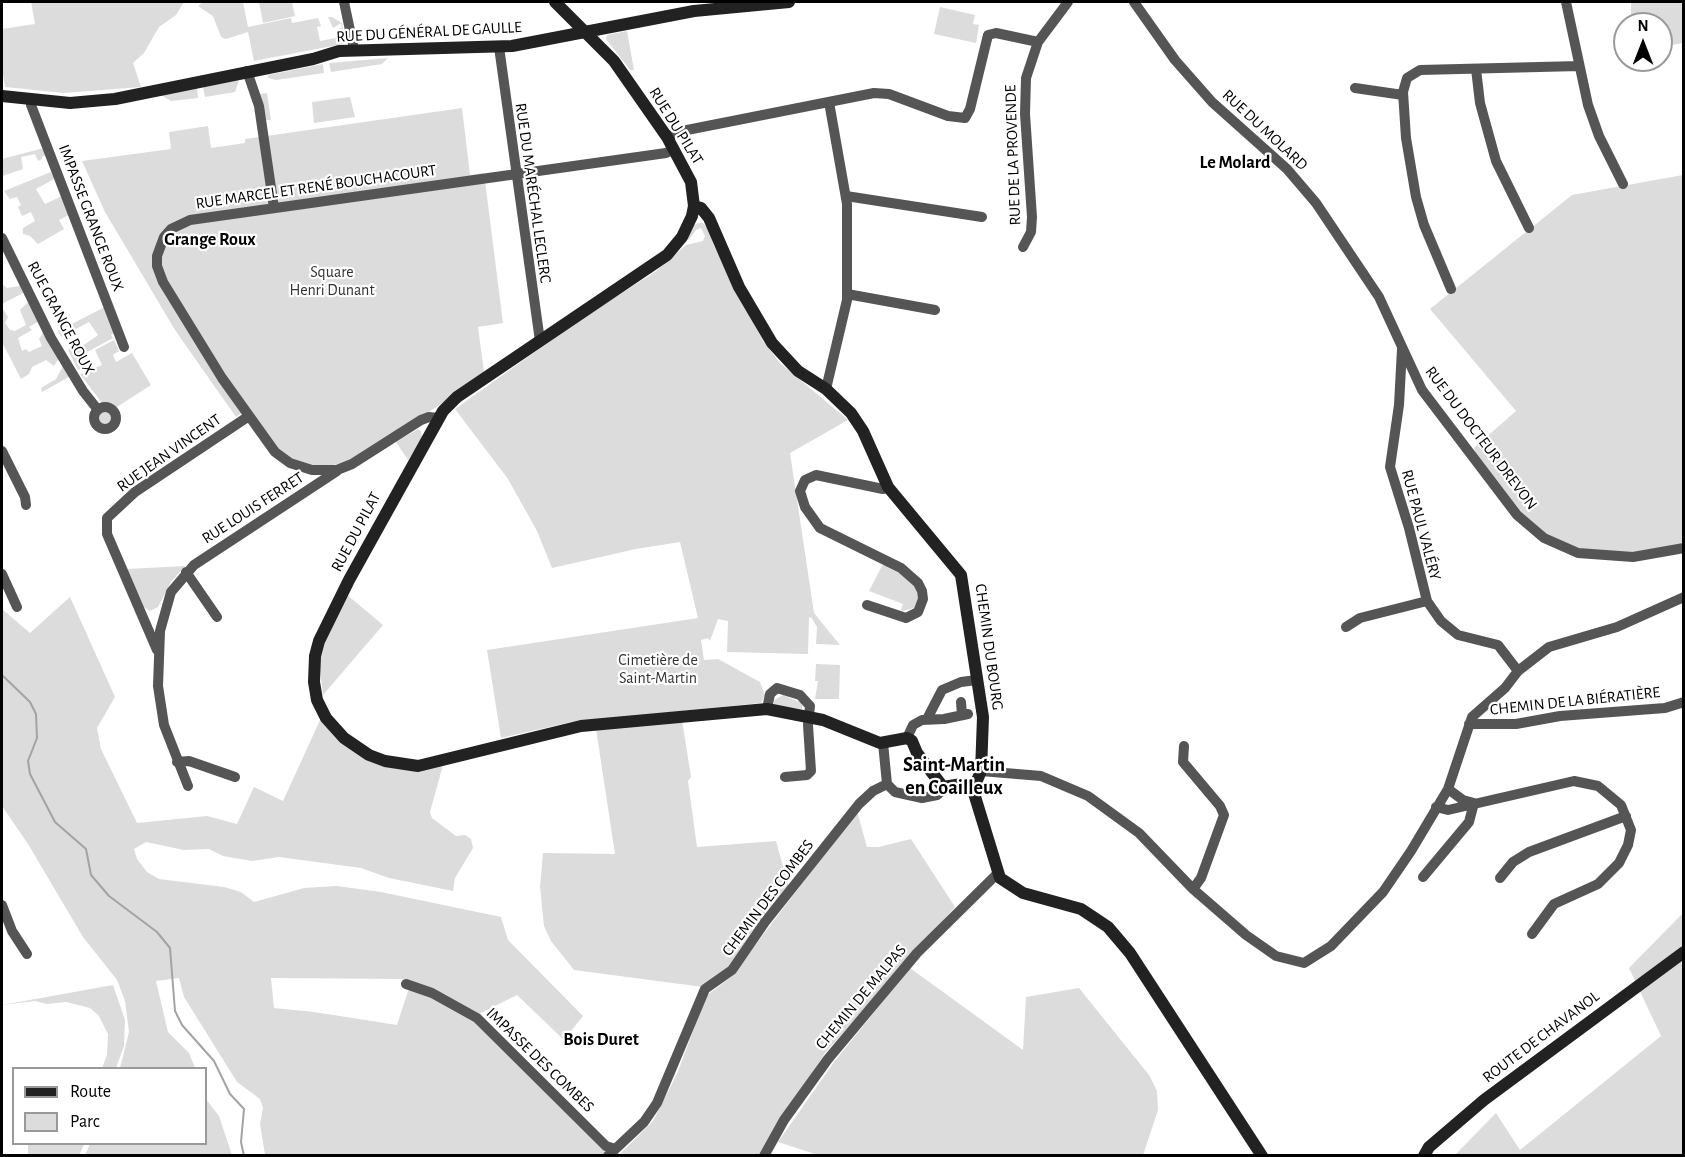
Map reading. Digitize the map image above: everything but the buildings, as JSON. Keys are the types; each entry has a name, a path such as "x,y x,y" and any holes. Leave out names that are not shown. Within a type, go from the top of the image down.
{"street":[{"path":"344,2 354,50"},
{"name":"RUE DU PILAT","path":"555,2 614,61 667,137 691,182 694,206 682,237 668,255 457,397 438,418 319,641 314,672 317,700 326,718 344,738 369,755 393,763 418,765 581,726 767,710 809,717 882,743"},
{"name":"RUE DU GÉNÉRAL DE GAULLE","path":"2,96 70,103 115,99 354,50 499,47 693,6 789,2"},
{"name":"RUE DE LA PROVENDE","path":"1023,247 1031,232 1032,217 1025,114 1026,78 1038,42 1068,2"},
{"name":"RUE DU MOLARD","path":"1134,2 1182,69 1212,102 1287,169 1316,204 1379,297 1402,349"},
{"path":"1566,2 1579,66 1599,136 1623,183"},
{"path":"667,137 677,132 883,93 914,102 948,116 964,117 970,109 988,34 996,33 1038,42"},
{"name":"RUE DU MARÉCHAL LECLERC","path":"499,47 540,341"},
{"path":"1451,289 1424,225 1416,197 1406,138 1404,84 1414,72 1579,66"},
{"path":"1476,69 1482,111 1496,161 1529,228"},
{"path":"247,71 259,106 274,208"},
{"path":"1355,88 1403,95"},
{"name":"IMPASSE GRANGE ROUX","path":"31,99 31,105 124,347"},
{"path":"826,389 844,320 847,294 846,196 829,102"},
{"name":"RUE MARCEL ET RENÉ BOUCHACOURT","path":"337,470 300,468 275,452 208,356 163,282 157,266 157,256 164,237 180,223 666,153 674,149"},
{"path":"846,196 982,217"},
{"name":"CHEMIN DU BOURG","path":"694,206 701,208 709,218 740,287 772,343 798,371 840,400 857,422 888,487 961,575 983,717 981,771 973,790"},
{"name":"RUE GRANGE ROUX","path":"2,238 51,338 83,391 98,410"},
{"path":"847,294 935,310"},
{"name":"RUE DU DOCTEUR DREVON","path":"1402,349 1422,390 1464,442 1517,515 1530,528 1561,546 1596,556 1633,557 1683,548"},
{"name":"RUE PAUL VALÉRY","path":"1402,349 1399,405 1390,467 1409,528 1427,601 1441,621 1458,635 1498,645 1518,671"},
{"name":"RUE JEAN VINCENT","path":"157,650 107,534 107,518 135,492 249,416"},
{"path":"337,470 352,464 420,420 429,417 438,418"},
{"path":"2,451 25,496 26,505"},
{"path":"300,468 303,493"},
{"name":"RUE LOUIS FERRET","path":"188,786 164,725 160,704 157,650 163,613 171,592 186,572 337,470"},
{"path":"867,605 906,618 918,612 923,599 922,591 918,583 901,568 820,528 805,507 800,491 805,480 816,475 882,489 888,487"},
{"path":"186,572 217,617"},
{"path":"2,579 11,604"},
{"path":"981,771 1041,776 1088,796 1139,833 1192,889 1265,949 1288,961 1308,962 1331,946 1383,892 1448,789 1468,724 1479,709 1508,685 1518,671 1549,647 1617,627 1683,597"},
{"name":"RUE PAUL VALÉRY","path":"1346,627 1360,618 1427,601"},
{"path":"141,611 152,615 163,613"},
{"path":"927,720 937,695 945,688 977,680"},
{"path":"767,710 771,692 781,689 806,698 810,706 811,771 807,775 785,777"},
{"path":"908,738 913,725 927,720 965,714 961,702"},
{"name":"CHEMIN DE LA BIÉRATIÈRE","path":"1468,724 1516,724 1560,716 1663,708 1683,702"},
{"path":"908,738 882,743 887,784 895,792 917,798 935,796 947,787 962,784 973,790 998,873 1003,881 1016,890 1069,904 1091,914 1108,927 1130,953 1262,1155"},
{"path":"908,738 936,780 947,787"},
{"path":"1184,746 1183,762 1220,806 1224,815 1201,878 1192,889"},
{"path":"177,762 189,761 235,777"},
{"path":"1436,807 1448,810 1566,782 1581,782 1605,790 1614,797 1626,816 1631,830 1628,844 1614,870 1598,884 1554,904 1532,934"},
{"name":"CHEMIN DES COMBES","path":"611,1152 644,1122 657,1103 705,989 732,970 765,922 859,804 873,791 887,784"},
{"path":"1448,789 1463,800 1474,803"},
{"path":"1423,877 1469,822 1474,803"},
{"path":"1500,878 1513,862 1529,852 1626,816"},
{"name":"CHEMIN DE MALPAS","path":"764,1155 784,1120 828,1059 917,953 998,873"},
{"path":"2,905 12,931 27,954"},
{"name":"ROUTE DE CHAVANOL","path":"1424,1155 1429,1147 1484,1100 1683,952"},
{"name":"IMPASSE DES COMBES","path":"406,984 432,993 477,1018 611,1152"}],"green space":[{"path":"31,2 184,2 176,15 159,27 144,53 133,63 141,87 64,93 5,87 2,68 2,29 35,24"},
{"path":"203,2 243,2 248,27 291,18 292,23 318,18 321,26 317,27 320,41 340,37 338,29 342,28 341,23 333,28 328,17 332,17 342,23 345,39 343,44 254,61 248,32 226,39 221,37 213,16 198,6"},
{"path":"259,2 292,2 295,16 263,23"},
{"path":"1631,2 1683,2 1683,43 1673,45 1673,12 1631,12"},
{"path":"940,7 975,15 973,24 979,25 976,43 934,34"},
{"path":"627,31 634,70 630,70 606,39 607,35"},
{"path":"388,58 382,64 331,72 329,63"},
{"path":"323,64 324,73 276,80 268,78 268,75"},
{"path":"239,80 235,92 205,97 203,87"},
{"path":"197,88 198,98 171,101 161,95"},
{"path":"267,93 271,120 266,120 260,94"},
{"path":"350,97 355,117 314,123 312,102"},
{"name":"Square Henri Dunant","path":"462,108 470,175 484,173 503,323 478,327 484,372 446,401 353,460 322,468 284,456 248,409 236,417 175,330 105,212 82,161 171,149 169,132 208,126 211,148 245,143 245,139"},
{"path":"44,148 46,155 42,159 38,161 35,154 21,157 23,169 2,176 2,159"},
{"path":"51,172 54,179 36,189 45,204 62,196 69,215 59,220 64,229 38,244 30,236 23,234 23,228 35,221 31,212 22,216 18,207 21,205 17,197 10,199 4,191"},
{"path":"1683,175 1683,550 1632,561 1583,558 1537,537 1482,474 1474,448 1516,411 1430,309 1572,195"},
{"name":"Cimetière de Saint-Martin","path":"703,223 709,230 713,244 763,341 780,363 848,420 790,453 814,613 840,645 816,644 817,627 811,617 809,618 808,654 727,652 728,621 718,619 710,641 708,638 701,640 704,660 718,659 760,682 765,695 761,703 571,722 501,738 487,650 698,618 680,542 636,549 552,568 537,531 508,479 455,409 584,317 655,272 686,245 703,241 705,236 701,228 696,230 689,240 687,238 694,225"},
{"path":"2,284 7,288 20,286 23,293 2,304"},
{"path":"28,302 39,321 29,327 32,330 18,338 22,351 26,349 29,352 42,346 39,339 43,333 59,358 54,366 46,360 32,367 29,374 21,379 2,342 2,307 8,317 5,323 10,330 15,331 26,325 20,310"},
{"path":"105,307 116,332 111,335 113,338 80,356 85,367 78,370 68,350 78,342 81,347 98,335 89,322 61,337 58,331"},
{"path":"114,340 119,351 113,355 116,362 132,353 151,385 117,407 102,403 80,374 102,365 95,350"},
{"path":"63,366 69,377 42,392 41,388 56,379"},
{"path":"105,410 113,418 105,426 97,418"},
{"path":"418,429 421,431 422,438 408,460 396,442"},
{"path":"883,564 900,573 916,588 918,599 914,608 903,611 901,610 903,604 869,591"},
{"path":"185,566 171,582 158,607 150,611 144,607 127,569"},
{"path":"346,594 383,625 323,695 319,661 323,642"},
{"path":"70,597 115,697 97,728 101,749 137,823 207,816 237,824 254,787 283,801 321,718 378,764 418,770 443,765 430,812 432,818 456,836 465,835 471,839 473,848 455,878 453,891 389,878 361,868 279,857 252,861 223,856 209,849 184,850 146,842 134,849 137,859 147,872 159,879 224,887 241,892 254,902 304,888 337,886 381,892 501,917 508,940 583,1016 564,1040 517,995 477,1015 405,979 271,978 274,1008 397,1025 408,991 414,988 476,1020 540,1082 606,1152 602,1156 265,1155 260,1124 263,1108 260,1099 237,1082 184,997 179,978 156,981 168,1032 189,1053 195,1067 120,1067 129,1032 125,1001 117,980 83,937 28,844 2,806 2,609 30,633"},
{"path":"816,664 840,665 839,699 815,699 818,681 815,681"},
{"path":"783,695 802,703 802,709 774,705 774,700"},
{"path":"682,720 691,777 688,781 697,847 776,841 789,889 724,974 703,987 574,970 551,941 544,926 540,887 543,853 615,854 596,729"},
{"path":"857,811 867,847 879,847 911,839 955,907 825,1053 759,1155 618,1156 653,1121 677,1074 706,996 731,977"},
{"path":"1683,913 1683,1155 1454,1156 1496,1113 1520,1150 1661,1036 1629,968"},
{"path":"910,968 1023,1050 1026,997 1079,988 1149,1075 1157,1091 1158,1110 1143,1155 821,1156 778,1142 834,1062"},
{"path":"113,985 125,1020 124,1046 116,1067 102,1067 107,1055 108,1034 99,1016 90,1008 66,1002 47,1004 35,1001 2,1005"},
{"path":"207,1100 219,1116 232,1155 85,1155 90,1145 207,1145"},
{"path":"28,1145 84,1145 79,1156 28,1155"}],"waterway":[{"path":"2,675 30,702 36,714 37,738 28,761 30,774 55,822 86,849 91,875 109,896 157,932 170,948 175,1011 182,1025 214,1061 230,1094 244,1109 241,1142 244,1156"}],"district":[{"name":"Le Molard","path":"1235,163"},
{"name":"Grange Roux","path":"210,240"},
{"name":"Saint-Martin en Coailleux","path":"954,776"},
{"name":"Bois Duret","path":"601,1040"}]}
